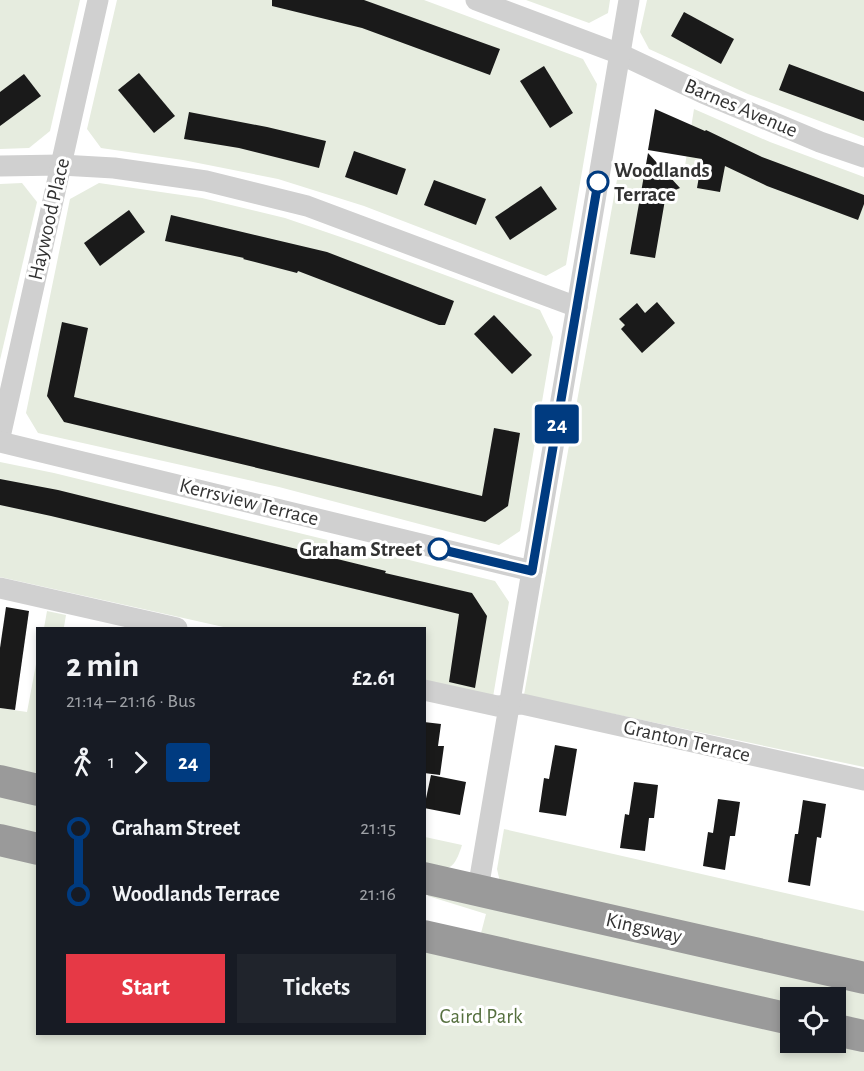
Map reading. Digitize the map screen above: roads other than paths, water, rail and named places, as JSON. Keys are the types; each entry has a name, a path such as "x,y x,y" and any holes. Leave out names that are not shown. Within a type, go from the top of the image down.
{"highway":[{"path":"0,781 36,790"},
{"path":"0,840 36,849"},
{"name":"Kingsway","path":"426,878 864,978"},
{"path":"426,936 780,1017"},
{"path":"846,1032 864,1036"}],"street":[{"name":"Haywood Place","path":"0,437 98,0"},
{"name":"Barnes Avenue","path":"476,0 620,54 713,98 820,142 864,157"},
{"path":"478,889 629,0"},
{"path":"0,166 61,165 114,168 206,181 308,206 577,307"},
{"name":"Kerrsview Terrace","path":"0,442 532,571"},
{"path":"0,588 173,627"},
{"name":"Granton Terrace","path":"426,690 497,705 522,704 864,780"}],"place":[{"name":"Woodlands Terrace","path":"598,182"},
{"name":"Graham Street","path":"439,549"}],"park label":[{"name":"Caird Park","path":"481,1016"}]}
